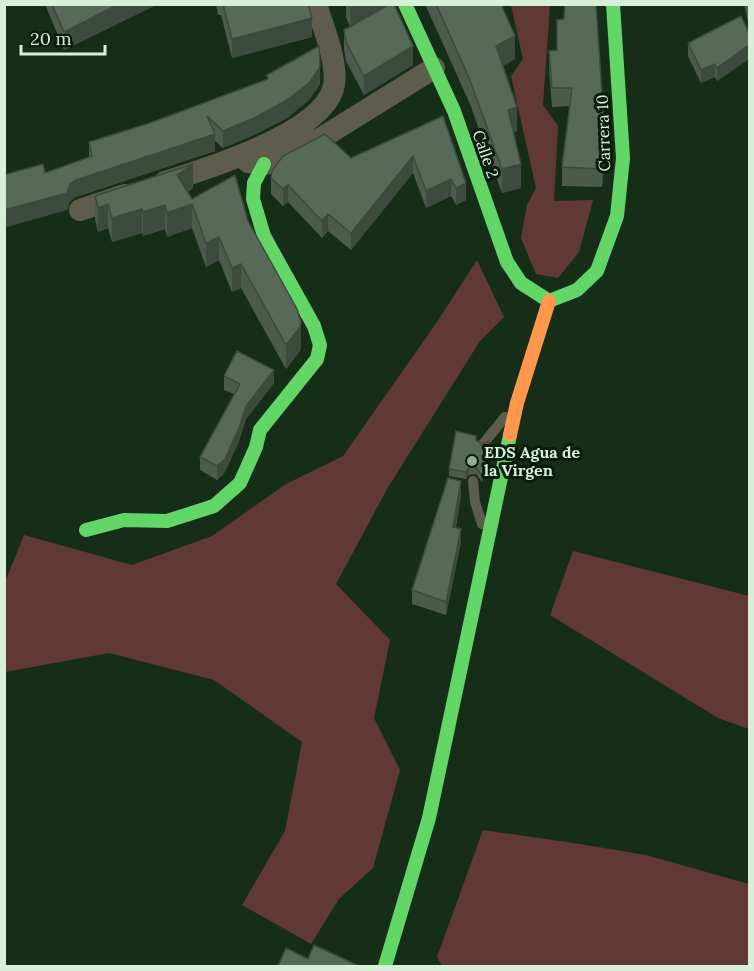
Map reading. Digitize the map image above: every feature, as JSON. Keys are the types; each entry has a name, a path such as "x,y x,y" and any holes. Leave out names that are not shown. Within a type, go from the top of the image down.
{"street":[{"path":"80,210 230,160 272,142 305,122 323,106 333,90 335,72 316,4"},
{"name":"Calle 2","path":"405,4 454,111 507,262 521,283 549,301"},
{"name":"Carrera 10","path":"549,301 577,290 597,271 616,216 623,158 613,4"},
{"path":"230,160 264,164 274,162 323,137 434,68"},
{"path":"86,530 124,520 167,521 214,506 240,483 260,430 317,359 320,345 314,326 264,236 253,199 254,183 264,164"},
{"path":"387,961 429,818 517,403 549,301"}],"lane":[{"path":"483,444 517,403"},
{"path":"473,481 475,502 488,543"}],"shaded area":[{"path":"511,5 550,5 543,105 558,126 554,201 593,200 579,252 558,278 536,274 521,238 527,205 536,188 511,76 523,59"},
{"path":"477,260 504,317 480,341 387,489 336,584 390,640 374,718 400,770 373,868 339,899 311,944 242,905 285,831 302,742 214,680 109,653 5,672 5,582 24,535 132,565 212,536 286,484 343,456 437,322"},
{"path":"573,551 749,596 749,729 718,718 550,615"},
{"path":"483,830 646,855 749,884 749,966 442,966 437,957"}],"building":[{"path":"52,4 119,4 64,32"},
{"path":"223,4 308,4 312,18 232,39"},
{"path":"349,4 362,4 350,8"},
{"path":"390,4 394,4 413,46 364,76 346,42 344,30"},
{"path":"436,4 501,4 515,36 496,46 517,107 508,110 521,164 502,169 470,80"},
{"path":"565,4 596,4 605,139 602,169 562,167 572,88 552,88 549,51 557,50 557,20 564,19"},
{"path":"741,16 750,35 750,44 717,68 715,64 701,70 688,43"},
{"path":"319,46 320,67 309,83 287,100 254,118 223,131 207,116 215,134 76,180 70,184 67,193 4,210 4,175 43,164 45,173 92,156 89,142 150,123 268,79 267,75"},
{"path":"443,116 466,183 456,188 451,179 426,191 413,156 351,233 328,214 322,221 288,185 283,189 271,178 272,171 283,156 325,134 351,158"},
{"path":"193,164 177,175 192,199 235,175 248,221 297,309 301,322 300,327 286,345 241,264 232,268 219,237 206,243 192,204 167,213 165,205 112,218 108,204 98,208 95,196"},
{"path":"237,351 274,370 246,406 225,459 217,466 200,457 240,384 224,376"},
{"name":"EDS Agua de la Virgen","path":"456,431 476,436 476,440 481,444 489,442 482,476 476,467 469,468 466,472 449,469"},
{"path":"448,478 461,481 453,527 461,529 446,602 412,590"},
{"path":"314,945 359,966 278,966 286,948 308,959"}],"traffic: fast":[{"path":"405,4 454,111 507,262 521,283 549,301"},
{"path":"549,301 577,290 597,271 617,216 623,158 613,4"},
{"path":"86,530 124,520 167,521 214,506 240,483 256,447 260,430 317,359 320,345 314,326 264,236 253,199 254,183 264,164"},
{"path":"385,966 429,818 510,435"}],"traffic: slow":[{"path":"510,435 517,403 549,301"}],"place":[{"name":"EDS Agua de la Virgen","path":"472,461"}]}
